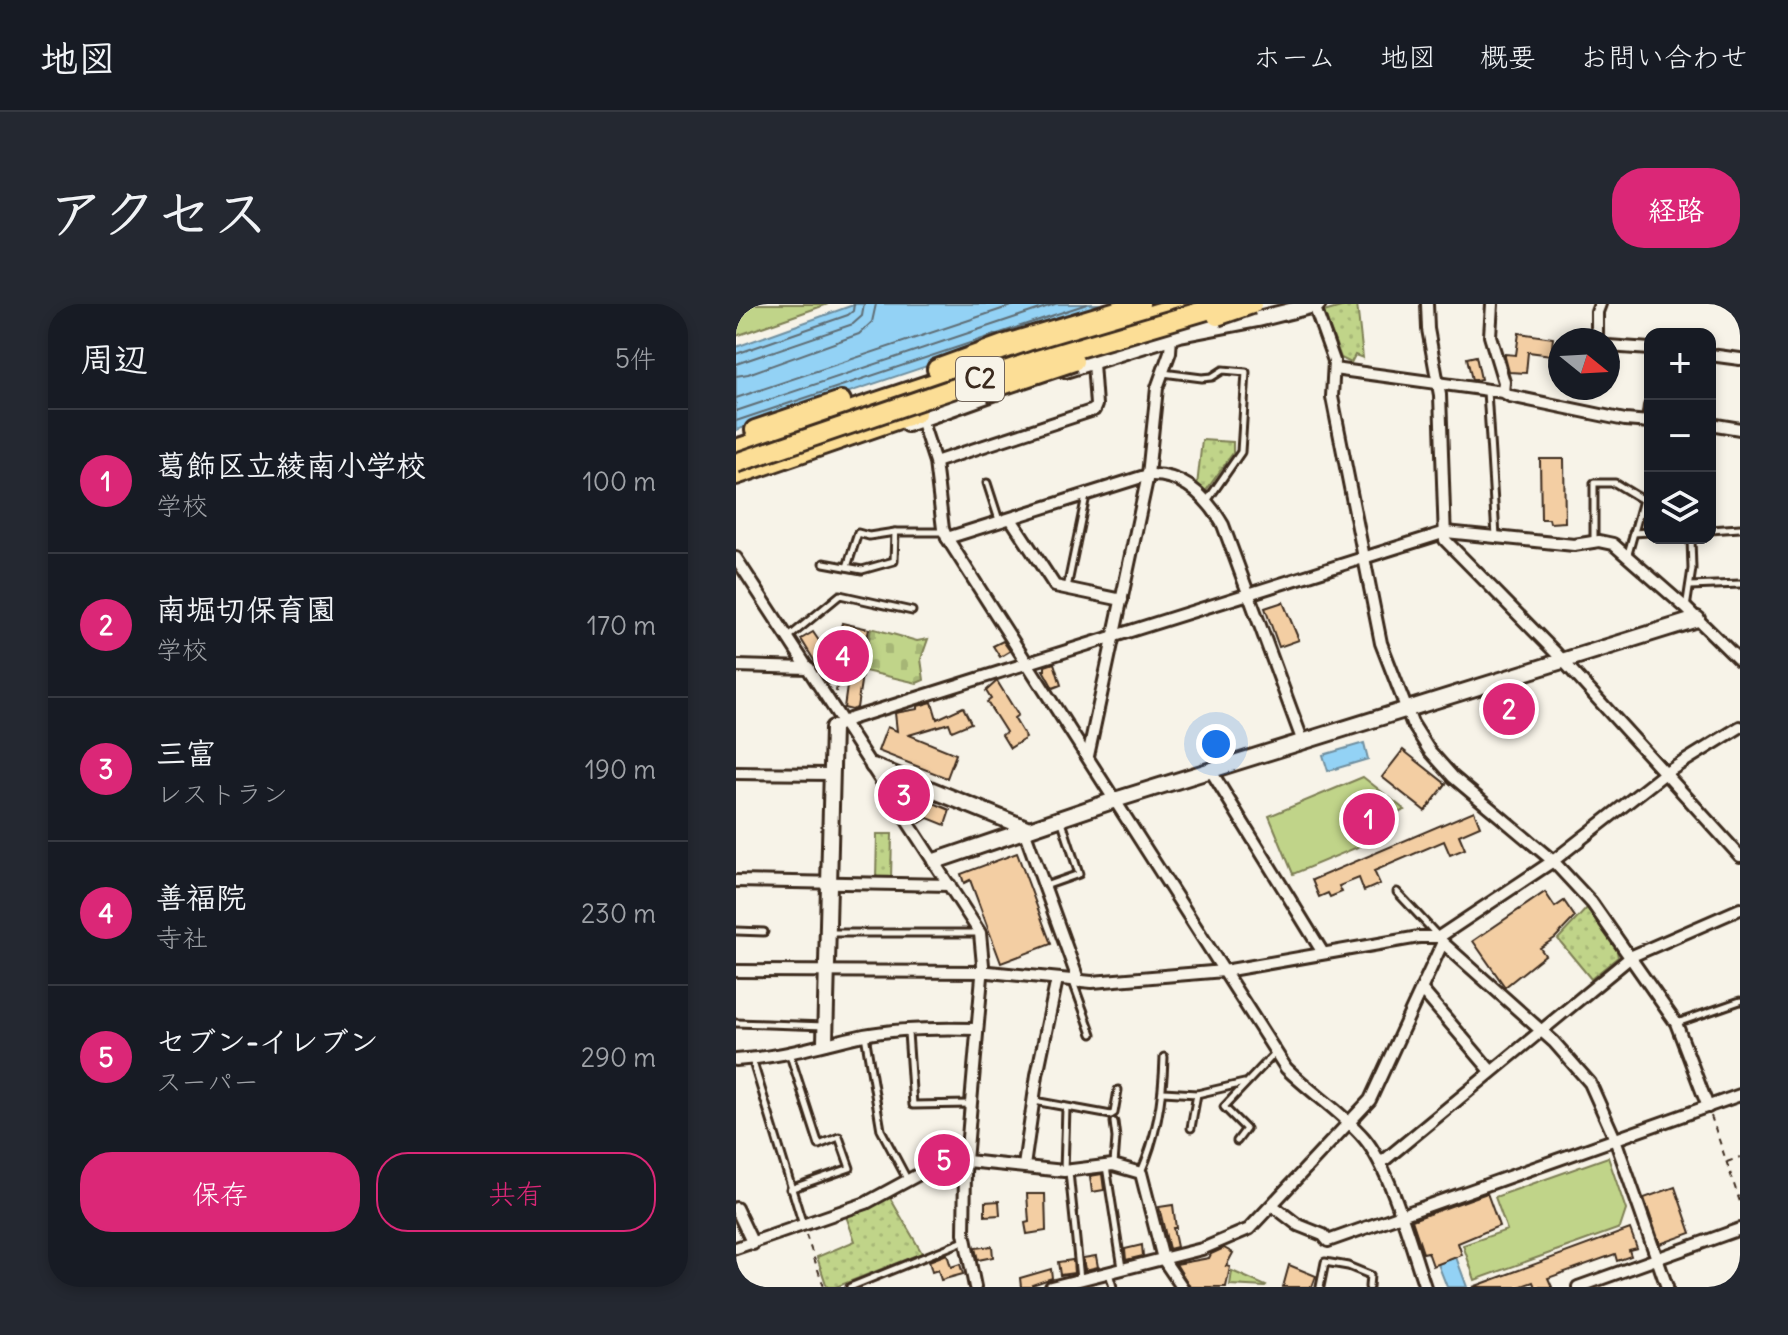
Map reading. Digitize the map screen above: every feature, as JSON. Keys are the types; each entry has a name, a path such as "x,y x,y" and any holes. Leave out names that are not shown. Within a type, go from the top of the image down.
{"highway":[{"name":"C2","path":"736,437 1006,344 1140,304"},
{"path":"736,449 1030,351 1186,304"},
{"name":"C2","path":"736,461 1034,361 1227,304"},
{"path":"736,475 1252,304"}],"street":[{"path":"736,483 1033,379 1171,337 1316,304 1334,361 1332,397 1381,643 1406,710 1429,750 1453,777 1553,861 1592,903 1676,1023 1708,1107"},
{"path":"1427,304 1428,329 1439,385 1445,540 1563,661 1739,854"},
{"path":"1492,304 1490,336 1504,382 1503,392"},
{"path":"1597,328 1600,304"},
{"path":"1088,756 1148,475 1157,388 1172,344 1171,337"},
{"path":"1620,347 1644,349"},
{"path":"1716,356 1740,359"},
{"path":"935,462 1094,410 1093,363"},
{"path":"1334,369 1503,392 1510,396 1644,422"},
{"path":"736,461 910,396 1033,379"},
{"path":"921,419 935,462 946,535 1276,1052 1297,1079 1367,1141 1381,1163 1425,1287"},
{"path":"1716,425 1740,429"},
{"path":"946,535 1011,519 1148,475 1175,479 1207,501 1223,525 1303,742"},
{"path":"1011,519 1055,586 1122,600"},
{"path":"838,724 1446,532 1574,545 1594,542 1613,544 1740,661"},
{"path":"736,558 809,668 838,724 873,766 980,933 982,973 966,1166 964,1241 975,1287"},
{"path":"935,861 1115,800 1563,661 1692,614"},
{"path":"736,666 809,668"},
{"path":"825,1043 831,774 838,724"},
{"path":"1051,1287 1163,1259 1240,1235 1370,1100 1422,990 1441,940 1553,861 1664,774 1740,727"},
{"path":"873,766 1026,829 1076,982"},
{"path":"1211,771 1323,953"},
{"path":"736,773 831,774"},
{"path":"736,881 950,885"},
{"path":"1381,1163 1632,956 1740,909"},
{"path":"736,971 982,973 1076,982 1224,971 1419,937 1441,940 1568,1055 1590,1083 1615,1139 1667,1287"},
{"path":"1024,1166 1057,979"},
{"path":"1422,990 1491,1071"},
{"path":"736,1060 790,1055 825,1043 865,1035 976,1029"},
{"path":"1272,1205 1298,1225 1323,1235 1328,1241 1740,1095"},
{"path":"736,1248 866,1203 925,1171 966,1166 1024,1166 1066,1171 1110,1166 1141,1173 1163,1259 1182,1287"},
{"path":"736,1208 753,1244"},
{"path":"1578,1287 1740,1229"}],"lane":[{"path":"1162,373 1202,378 1212,377 1223,370 1246,372 1241,452 1207,501"},
{"path":"1487,390 1496,536"},
{"path":"987,483 999,521"},
{"path":"1594,542 1594,483 1621,485 1643,500 1627,555"},
{"path":"1067,589 1087,495"},
{"path":"1716,530 1740,528"},
{"path":"824,563 862,570 894,561 895,532"},
{"path":"847,567 858,533 869,536 895,532 946,535"},
{"path":"1633,533 1644,532"},
{"path":"1691,544 1692,614"},
{"path":"1690,586 1740,584"},
{"path":"789,637 840,595 912,611"},
{"path":"1045,887 1079,874 1061,818"},
{"path":"1397,892 1441,940"},
{"path":"736,931 764,932"},
{"path":"827,933 980,933"},
{"path":"1076,982 1092,1034"},
{"path":"1676,1023 1740,1001"},
{"path":"736,1023 826,1026"},
{"path":"908,1031 913,1105 971,1104"},
{"path":"865,1035 881,1130 908,1180"},
{"path":"1237,1141 1246,1129 1224,1107 1276,1052"},
{"path":"790,1055 819,1145 839,1137 850,1168 790,1189"},
{"path":"1141,1173 1163,1092 1164,1057"},
{"path":"752,1059 804,1226"},
{"path":"1163,1092 1197,1094 1247,1083"},
{"path":"1034,1101 1111,1115 1118,1090"},
{"path":"1191,1128 1197,1094"},
{"path":"1066,1108 1066,1171 1080,1279"},
{"path":"1114,1122 1116,1138 1110,1166 1122,1268"},
{"path":"850,1287 964,1241"},
{"path":"1320,1287 1325,1262 1348,1266 1370,1275 1369,1287"},
{"path":"1109,1272 1113,1287"}],"path":[{"path":"736,310 752,304"},
{"path":"836,697 839,669"},
{"path":"1708,1107 1740,1202"},
{"path":"1725,1162 1740,1157"},
{"path":"804,1226 824,1287"}],"green space":[{"path":"736,304 828,304 736,336"},
{"path":"1357,304 1363,358 1355,355 1351,363 1341,358 1324,312"},
{"path":"1202,440 1233,442 1233,453 1205,492 1197,486"},
{"path":"871,628 917,641 928,639 921,659 924,680 917,683 856,669 860,651 867,652"},
{"path":"1363,777 1405,810 1383,819 1389,834 1293,874 1269,816"},
{"path":"877,834 892,834 891,879 876,879"},
{"path":"1587,908 1616,945 1618,957 1591,979 1558,939"},
{"path":"1608,1157 1626,1210 1620,1228 1475,1280 1463,1245 1507,1230 1495,1197"},
{"path":"889,1196 922,1253 836,1287 827,1287 817,1257 855,1241 846,1216"},
{"path":"1232,1271 1266,1286 1230,1285"}],"water":[{"path":"856,304 1112,304 736,430 736,347"},
{"path":"1364,743 1368,759 1328,771 1323,755"},
{"path":"1456,1257 1467,1287 1447,1287 1438,1264"}],"building":[{"path":"1519,333 1548,337 1548,355 1528,352 1526,373 1509,372 1505,354 1516,355"},
{"path":"1476,356 1481,379 1472,380 1467,358"},
{"path":"1540,459 1564,459 1565,522 1550,523 1549,519 1541,519"},
{"path":"1283,602 1299,640 1279,647 1265,608"},
{"path":"842,623 869,629 865,649 856,647 849,668 832,663 820,670 801,639 813,632 832,660"},
{"path":"1003,641 1010,651 1000,657 993,646"},
{"path":"1054,663 1061,685 1053,688 1043,670"},
{"path":"849,672 862,675 857,708 852,710 844,708"},
{"path":"997,681 1018,715 1014,718 1026,738 1010,748 1002,735 1006,732 987,702 991,699 986,691"},
{"path":"932,702 937,719 963,707 971,723 952,731 949,723 909,735 956,754 947,778 878,751 887,727 897,731 895,713 918,709 918,706"},
{"path":"1403,750 1446,784 1425,811 1382,777"},
{"path":"894,786 950,810 945,825 928,818 920,823"},
{"path":"1474,811 1480,826 1459,835 1465,849 1450,855 1444,841 1374,871 1380,884 1364,891 1359,878 1339,886 1342,892 1319,897 1312,880"},
{"path":"1017,853 1051,944 1001,963 970,880 964,883 961,874"},
{"path":"1545,892 1555,907 1564,901 1575,917 1555,938 1540,948 1545,955 1505,987 1473,941"},
{"path":"1102,1174 1104,1190 1092,1192 1090,1176"},
{"path":"1675,1187 1691,1233 1660,1244 1644,1198"},
{"path":"1487,1193 1499,1226 1458,1243 1462,1255 1433,1266 1428,1252 1423,1253 1412,1220"},
{"path":"1027,1194 1045,1194 1046,1231 1027,1234"},
{"path":"999,1201 1000,1215 985,1216 985,1202"},
{"path":"1173,1205 1177,1247 1169,1249 1159,1207"},
{"path":"1630,1229 1637,1248 1629,1250 1631,1256 1617,1261 1615,1254 1548,1278 1552,1287 1535,1287 1533,1282 1519,1287 1473,1287"},
{"path":"1142,1245 1143,1256 1126,1260 1125,1249"},
{"path":"992,1246 993,1257 978,1260 975,1248"},
{"path":"1224,1248 1233,1253 1226,1266 1230,1267 1226,1287 1190,1287 1176,1264 1209,1258"},
{"path":"947,1254 951,1267 960,1264 963,1274 941,1280 938,1270 932,1272 929,1261"},
{"path":"1096,1256 1098,1267 1085,1270 1083,1258"},
{"path":"1073,1260 1074,1273 1060,1275 1058,1262"},
{"path":"1289,1265 1316,1276 1312,1287 1283,1287"},
{"path":"1051,1269 1052,1278 1033,1287 1021,1287 1020,1278"}],"place":[{"name":"善福院","path":"843,656"},
{"name":"南堀切保育園","path":"1509,709"},
{"name":"三富","path":"904,795"},
{"name":"葛飾区立綾南小学校","path":"1369,819"},
{"name":"セブン-イレブン","path":"944,1160"}]}
